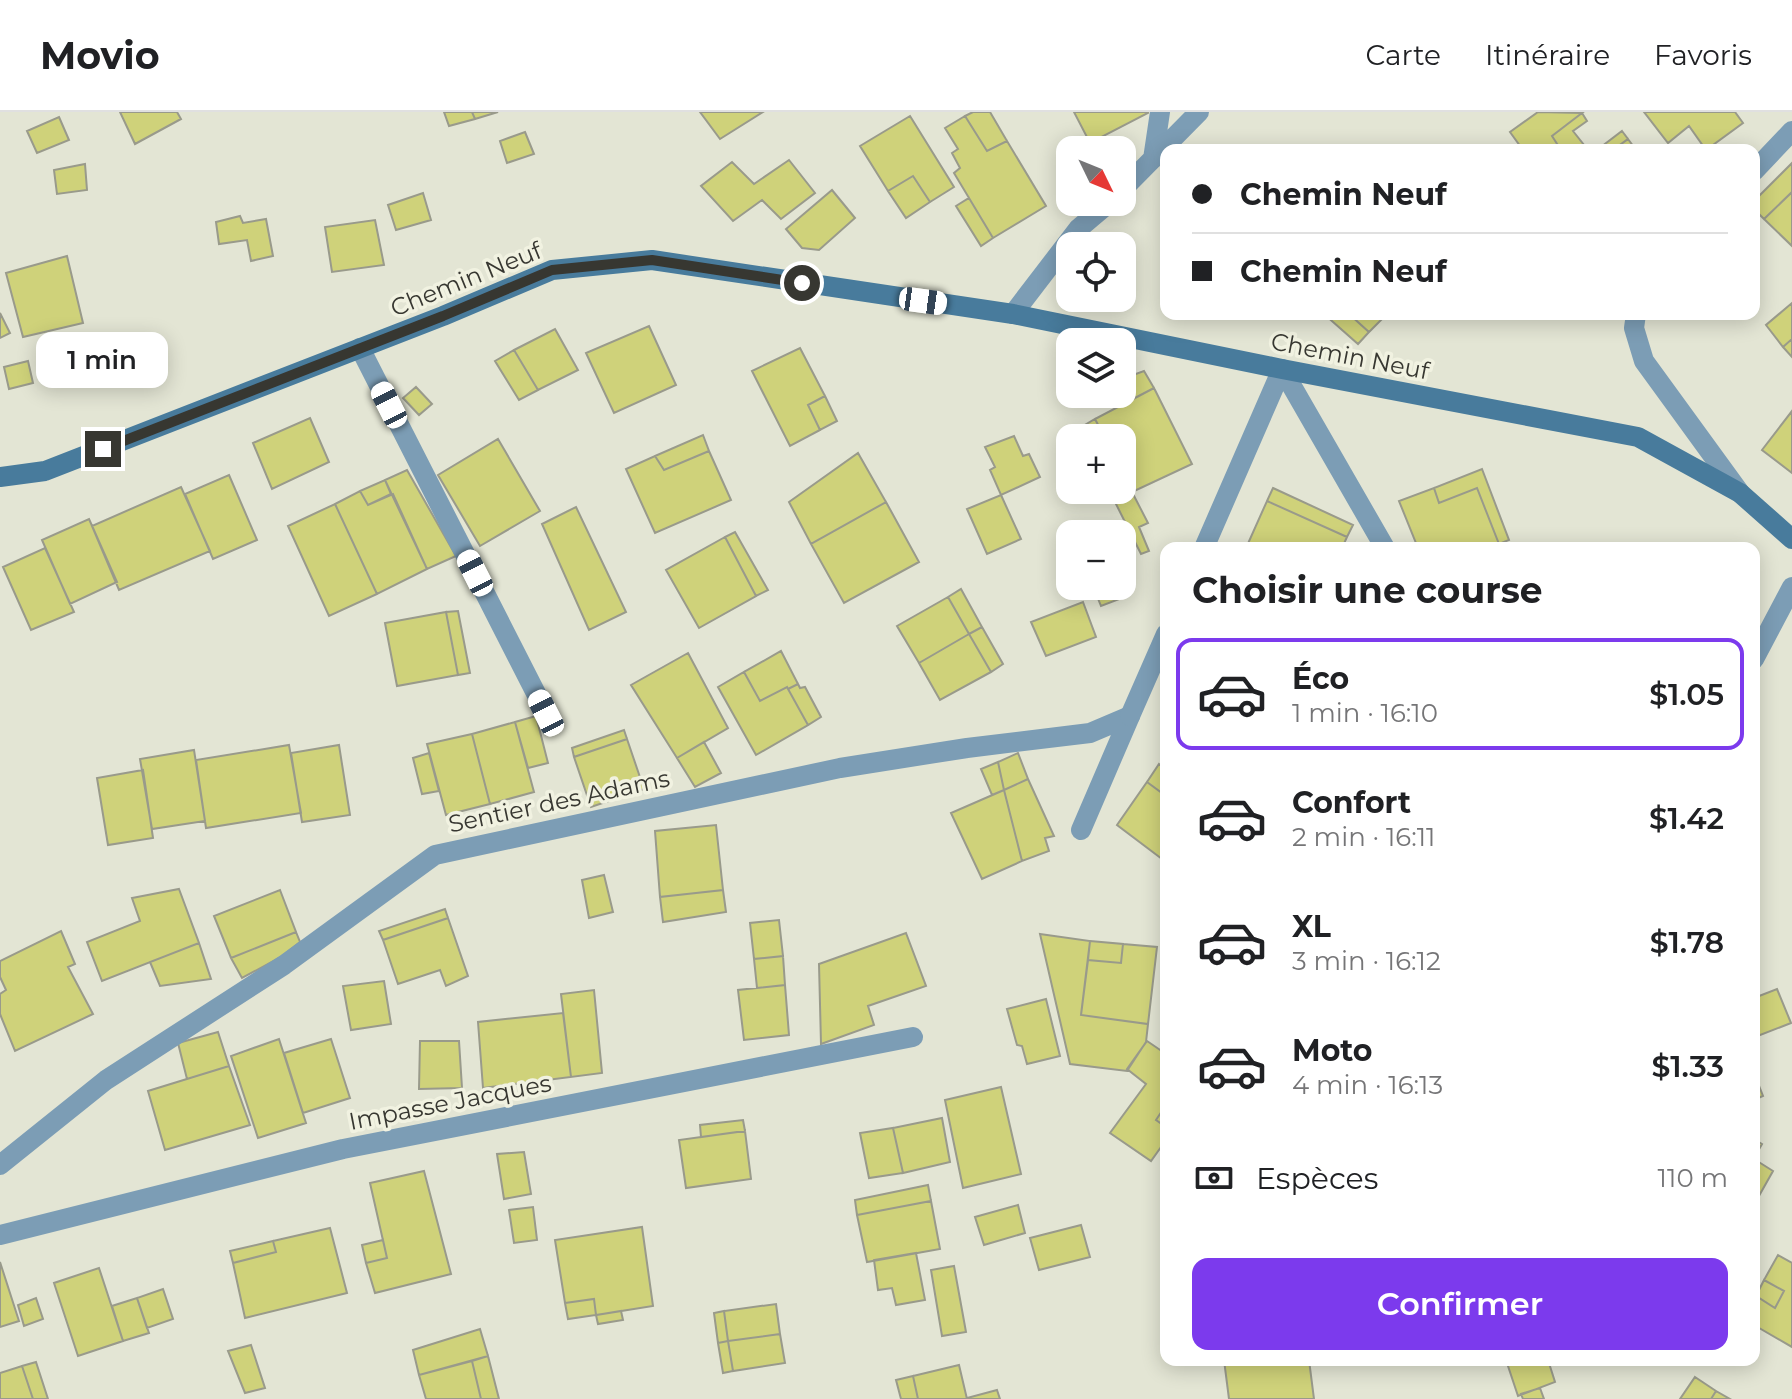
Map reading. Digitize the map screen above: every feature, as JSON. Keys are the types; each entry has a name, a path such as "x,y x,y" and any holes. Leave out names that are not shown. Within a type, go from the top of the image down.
{"street":[{"path":"1153,159 1160,112"},
{"path":"1168,144 1199,112"},
{"path":"1760,165 1792,131"},
{"path":"1136,176 1160,152"},
{"path":"1013,314 1078,229 1093,216"},
{"name":"Chemin Neuf","path":"0,477 45,471 443,316 552,270 652,260 1013,314 1638,437 1740,493 1792,539"},
{"path":"1635,320 1634,328 1644,361 1740,493"},
{"path":"360,348 546,713"},
{"path":"1207,542 1282,369"},
{"path":"1282,369 1382,542"},
{"path":"1760,648 1792,587"},
{"path":"1081,830 1160,648"},
{"name":"Sentier des Adams","path":"0,1165 106,1080 284,965 435,855 840,768 1090,733 1130,716"},
{"name":"Impasse Jacques","path":"0,1235 343,1149 913,1037"}],"building":[{"path":"120,112 177,112 181,119 135,144"},
{"path":"444,112 472,112 475,119 449,126"},
{"path":"472,112 498,112 475,119"},
{"path":"700,112 763,112 720,139"},
{"path":"973,112 990,112 1007,141 987,151 965,116"},
{"path":"1074,112 1148,112 1104,136 1086,136"},
{"path":"1538,112 1582,113 1552,136 1557,144 1519,144 1510,132"},
{"path":"1644,112 1735,112 1743,123 1714,144 1702,144 1689,126 1668,143"},
{"path":"1582,113 1587,121 1573,131 1583,144 1557,144 1552,136"},
{"path":"910,116 954,187 930,202 913,176 888,191 860,146"},
{"path":"965,116 987,151 1007,141 1046,206 993,238 954,173 960,168 952,153 958,149 945,128"},
{"path":"59,117 69,140 37,153 27,131"},
{"path":"1622,131 1628,139 1621,144 1605,144"},
{"path":"525,132 534,154 507,163 500,141"},
{"path":"789,160 815,193 781,219 762,200 733,221 701,186 732,162 754,184"},
{"path":"1792,163 1792,192 1764,219 1760,215 1760,195"},
{"path":"85,164 87,190 57,194 54,170"},
{"path":"913,176 930,202 906,218 888,191"},
{"path":"832,190 855,218 819,250 802,248 786,229"},
{"path":"1792,192 1792,246 1764,219"},
{"path":"423,193 431,220 396,230 388,205"},
{"path":"969,198 993,238 981,246 956,206"},
{"path":"240,216 243,223 266,219 273,256 251,261 247,240 219,244 216,222"},
{"path":"375,220 384,265 332,272 325,227"},
{"path":"67,256 83,323 23,337 6,273"},
{"path":"1792,303 1792,339 1783,347 1766,325"},
{"path":"0,313 10,333 0,338"},
{"path":"1331,320 1356,320 1369,332 1358,344"},
{"path":"1356,320 1381,320 1369,332"},
{"path":"649,326 676,385 614,413 586,353"},
{"path":"555,329 578,370 538,390 514,350"},
{"path":"1792,339 1792,357 1783,347"},
{"path":"800,348 825,396 808,405 820,430 790,446 752,371"},
{"path":"514,350 538,390 519,400 495,361"},
{"path":"28,361 33,383 9,389 4,367"},
{"path":"1144,371 1154,388 1136,397 1136,374"},
{"path":"416,387 432,404 419,415 403,398"},
{"path":"1154,388 1192,464 1136,490 1136,424 1098,424 1095,419 1116,408 1136,408 1136,397"},
{"path":"825,396 837,421 820,430 808,405"},
{"path":"1792,411 1792,473 1762,450"},
{"path":"310,418 329,462 272,489 253,443"},
{"path":"703,435 709,451 664,470 655,456"},
{"path":"1014,436 1023,456 1029,454 1040,477 1001,495 990,470 995,467 985,447"},
{"path":"498,439 540,511 480,546 438,475"},
{"path":"709,451 731,500 655,533 626,469 655,456 664,470"},
{"path":"858,453 886,502 811,544 789,502"},
{"path":"1482,469 1509,540 1498,542 1477,488 1439,503 1434,488"},
{"path":"407,470 456,556 427,569 385,480"},
{"path":"229,475 257,540 213,559 185,494"},
{"path":"385,480 391,494 368,505 360,491"},
{"path":"181,487 210,551 119,590 92,526"},
{"path":"1273,488 1353,525 1347,537 1267,501"},
{"path":"1434,488 1439,503 1477,488 1498,542 1416,542 1399,501"},
{"path":"360,491 368,505 393,494 427,569 377,594 335,504"},
{"path":"1001,495 1021,539 987,554 967,509"},
{"path":"1136,500 1148,523 1139,527 1149,551 1141,554 1136,544 1136,520 1124,520 1116,504 1136,504"},
{"path":"1267,501 1347,537 1345,542 1249,542"},
{"path":"886,502 919,562 844,603 811,544"},
{"path":"335,504 377,594 329,616 288,526"},
{"path":"576,507 626,612 589,630 542,524"},
{"path":"89,519 117,582 70,604 42,540"},
{"path":"735,532 768,590 756,596 725,537"},
{"path":"725,537 756,596 699,628 666,570"},
{"path":"45,548 74,612 31,630 3,567"},
{"path":"961,589 982,627 969,634 948,597"},
{"path":"948,597 969,634 919,663 897,626"},
{"path":"1099,600 1117,600 1101,606"},
{"path":"1083,602 1096,637 1046,656 1031,622"},
{"path":"458,611 470,673 458,675 446,612"},
{"path":"446,612 458,675 397,686 385,623"},
{"path":"982,627 1003,664 991,672 969,634"},
{"path":"969,634 991,672 940,700 919,663"},
{"path":"781,651 798,684 760,701 744,672"},
{"path":"688,653 728,728 677,758 631,685"},
{"path":"744,672 760,701 787,687 808,725 756,755 718,687"},
{"path":"798,684 800,688 805,687 821,717 808,725 788,689"},
{"path":"536,716 548,763 528,768 515,722"},
{"path":"515,722 534,792 490,804 472,734"},
{"path":"624,730 627,739 574,757 572,748"},
{"path":"472,734 490,804 446,815 427,744"},
{"path":"627,739 644,789 591,807 574,757"},
{"path":"704,742 721,773 695,787 677,758"},
{"path":"289,745 301,813 206,828 196,760"},
{"path":"339,745 350,815 302,822 291,753"},
{"path":"194,750 205,821 152,829 140,759"},
{"path":"429,753 439,791 422,794 413,758"},
{"path":"1018,753 1028,779 1004,790 998,762"},
{"path":"998,762 1004,790 992,795 981,769"},
{"path":"1159,764 1160,792 1147,782"},
{"path":"143,770 153,838 108,845 97,778"},
{"path":"1028,779 1054,836 1045,838 1049,851 1022,861 1004,790"},
{"path":"1147,782 1160,792 1160,857 1117,825"},
{"path":"1004,790 1022,861 982,879 951,813"},
{"path":"716,825 723,890 660,897 655,831"},
{"path":"604,875 613,912 589,918 582,880"},
{"path":"179,889 199,943 102,981 87,942 140,921 132,898"},
{"path":"280,890 296,932 231,958 214,916"},
{"path":"723,890 726,912 663,922 660,897"},
{"path":"445,909 448,918 383,940 379,931"},
{"path":"448,918 468,976 446,986 440,970 398,984 383,940"},
{"path":"779,920 783,956 754,959 750,923"},
{"path":"61,931 75,964 68,967 93,1014 15,1051 0,1014 0,994 6,990 0,977 0,961"},
{"path":"296,932 300,942 281,957 242,978 231,958"},
{"path":"906,933 926,986 868,1006 874,1025 821,1044 819,964"},
{"path":"1040,934 1090,941 1081,1015 1148,1024 1146,1042 1127,1071 1070,1064"},
{"path":"1090,941 1123,944 1121,963 1088,960"},
{"path":"199,943 211,979 160,986 150,962"},
{"path":"1123,944 1157,947 1148,1024 1081,1015 1088,960 1121,963"},
{"path":"783,956 785,985 757,988 754,959"},
{"path":"384,981 391,1024 351,1030 343,986"},
{"path":"785,985 789,1035 744,1040 738,990"},
{"path":"1777,989 1791,1023 1760,1035 1760,996"},
{"path":"594,990 602,1073 571,1077 561,994"},
{"path":"1046,999 1060,1056 1027,1064 1022,1046 1017,1045 1007,1009"},
{"path":"563,1013 571,1077 483,1088 478,1022"},
{"path":"218,1032 229,1066 187,1079 178,1043"},
{"path":"279,1039 306,1123 258,1138 231,1056"},
{"path":"331,1039 350,1098 303,1113 284,1053"},
{"path":"420,1041 459,1041 462,1088 419,1089"},
{"path":"1147,1041 1160,1050 1160,1114 1156,1120 1160,1123 1160,1148 1151,1161 1110,1133 1146,1084 1127,1069"},
{"path":"229,1066 250,1125 165,1150 148,1091"},
{"path":"1001,1087 1021,1174 963,1188 945,1100"},
{"path":"942,1118 950,1162 903,1173 893,1128"},
{"path":"743,1120 745,1131 701,1137 700,1125"},
{"path":"893,1128 903,1173 869,1178 860,1133"},
{"path":"745,1131 751,1179 686,1188 679,1140"},
{"path":"524,1152 531,1194 504,1199 497,1154"},
{"path":"1760,1163 1773,1171 1760,1194"},
{"path":"424,1171 451,1274 375,1293 366,1263 387,1258 370,1183"},
{"path":"928,1185 931,1201 857,1215 855,1200"},
{"path":"931,1201 940,1249 867,1262 857,1215"},
{"path":"1018,1205 1025,1233 984,1245 975,1217"},
{"path":"533,1207 537,1240 514,1243 509,1210"},
{"path":"1081,1225 1090,1257 1039,1270 1030,1238"},
{"path":"642,1227 653,1306 596,1315 594,1299 565,1303 555,1240"},
{"path":"330,1228 347,1293 245,1318 233,1263 276,1252 273,1241"},
{"path":"383,1240 387,1258 366,1263 362,1245"},
{"path":"273,1241 276,1252 233,1263 230,1251"},
{"path":"916,1253 925,1300 896,1305 892,1288 878,1290 874,1260"},
{"path":"1778,1255 1792,1263 1792,1347 1760,1328 1760,1299 1775,1308 1784,1291 1764,1280"},
{"path":"0,1262 19,1321 0,1327"},
{"path":"954,1266 966,1332 942,1336 931,1270"},
{"path":"99,1268 123,1341 78,1356 54,1283"},
{"path":"1764,1280 1784,1291 1775,1308 1760,1299"},
{"path":"163,1289 173,1319 147,1328 137,1298"},
{"path":"36,1298 43,1319 24,1326 18,1305"},
{"path":"137,1298 149,1333 123,1341 112,1306"},
{"path":"594,1299 596,1315 568,1319 565,1303"},
{"path":"776,1304 780,1334 728,1341 724,1311"},
{"path":"621,1311 623,1320 598,1324 596,1315"},
{"path":"724,1311 728,1341 718,1343 714,1313"},
{"path":"480,1329 488,1356 419,1375 413,1350"},
{"path":"780,1334 785,1363 733,1371 728,1341"},
{"path":"728,1341 733,1371 723,1373 718,1343"},
{"path":"251,1345 265,1388 245,1393 228,1351"},
{"path":"488,1356 499,1399 481,1399 472,1361"},
{"path":"472,1361 481,1399 426,1399 419,1375"},
{"path":"36,1362 48,1399 33,1399 22,1366"},
{"path":"959,1365 967,1399 918,1399 913,1376"},
{"path":"22,1366 33,1399 0,1399 0,1373"},
{"path":"1225,1366 1310,1366 1314,1399 1229,1399"},
{"path":"1508,1366 1550,1366 1555,1382 1518,1396"},
{"path":"913,1376 918,1399 901,1399 896,1380"},
{"path":"1695,1377 1716,1391 1711,1399 1680,1399"},
{"path":"1540,1388 1544,1399 1523,1399 1521,1394"},
{"path":"997,1390 1000,1399 967,1399 967,1398"},
{"path":"1716,1391 1730,1399 1711,1399"}],"route":[{"path":"103,449 552,270 652,260 802,283"}]}
